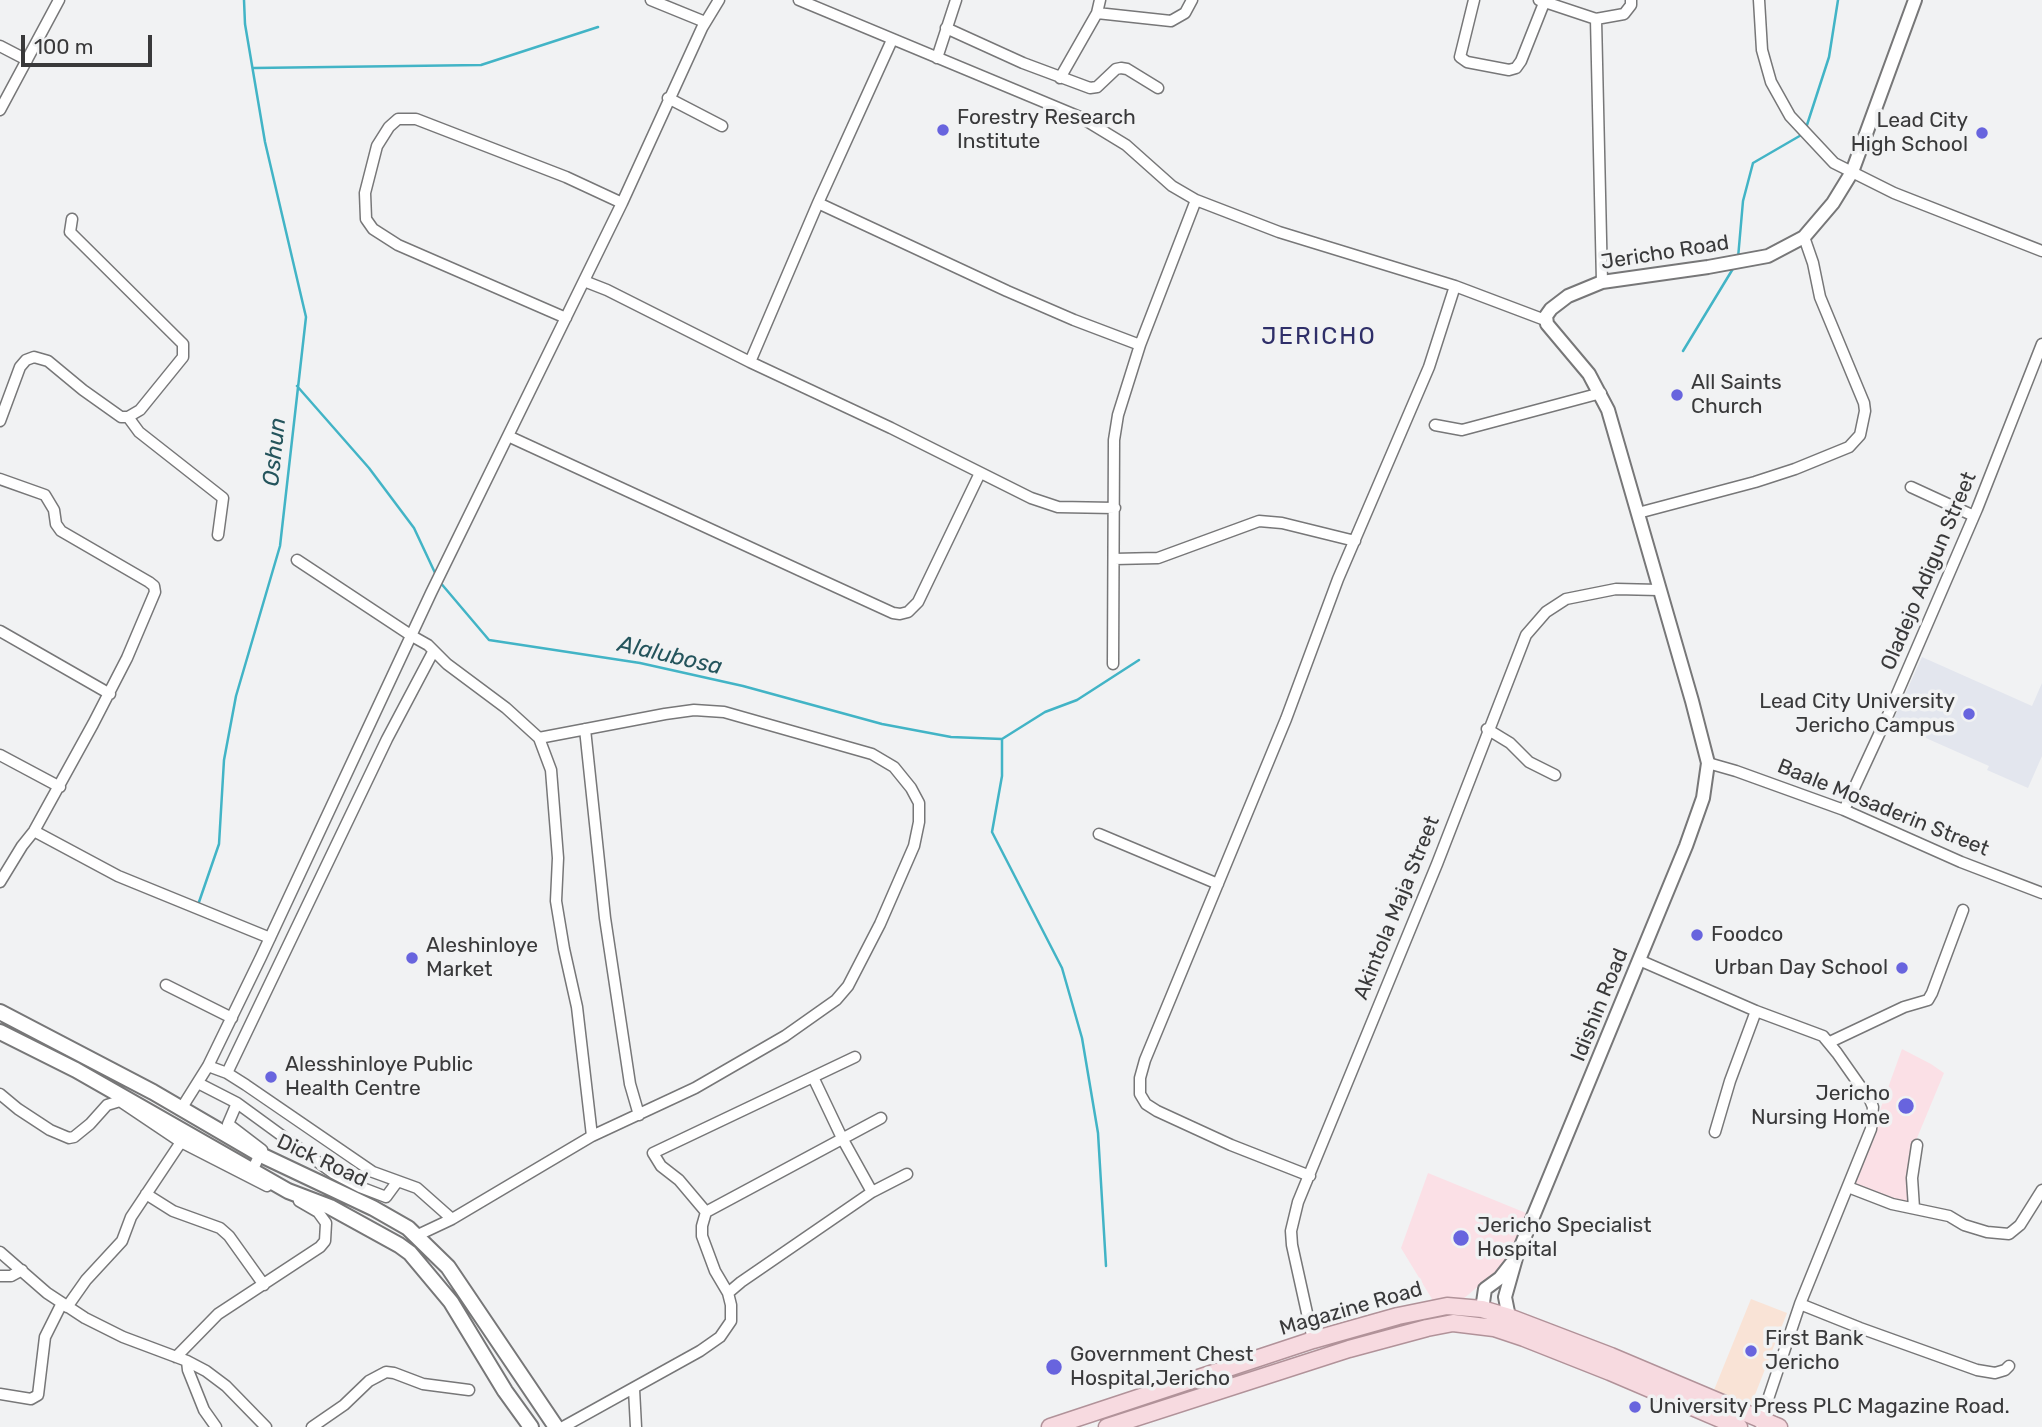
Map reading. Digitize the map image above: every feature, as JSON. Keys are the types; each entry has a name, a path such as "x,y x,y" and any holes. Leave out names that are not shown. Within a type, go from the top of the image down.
{"main road":[{"name":"Dick Road","path":"0,1012 54,1038 261,1156 373,1208 418,1236 448,1267 556,1427"},
{"name":"Dick Road","path":"0,1032 76,1070 288,1191 330,1207 410,1253 451,1302 505,1391 531,1427"},
{"name":"Magazine Road","path":"1050,1427 1313,1340 1427,1308 1460,1306 1482,1308 1509,1317 1611,1356 1760,1423 1779,1427"},
{"name":"Magazine Road","path":"1107,1427 1408,1332 1446,1324 1494,1328 1524,1338 1738,1427"},
{"path":"1177,1385 1180,1403"}],"street":[{"path":"0,110 59,0"},
{"path":"651,0 705,22"},
{"path":"181,1109 208,1066 232,1017 431,593 622,203 668,98 705,22 719,0"},
{"path":"799,0 1080,117 1126,145 1172,186 1196,200 1279,232 1455,286 1545,320 1589,374 1608,410 1708,763"},
{"path":"936,58 956,0"},
{"path":"1060,78 1097,13 1100,0"},
{"path":"1097,13 1171,21 1185,13 1192,0"},
{"path":"1474,0 1461,57 1467,62 1509,70 1516,68 1521,61 1541,1 1569,6 1596,19 1624,14 1631,5 1631,0"},
{"path":"1759,0 1765,67 1780,100 1817,147 1834,163 1894,193 2042,251"},
{"name":"Jericho Road","path":"1545,320 1551,309 1568,296 1602,282 1768,256 1804,237 1828,210 1852,173 1915,0"},
{"path":"1596,19 1602,282"},
{"path":"946,28 1060,78 1090,88 1097,87 1116,69 1121,68 1128,69 1158,89"},
{"path":"750,362 892,40"},
{"path":"0,46 27,60"},
{"path":"668,98 722,125"},
{"path":"566,318 398,245 373,229 366,219 365,193 377,146 389,127 398,120 416,119 566,177 622,203"},
{"path":"1113,664 1116,427 1124,391 1140,345 1196,200"},
{"path":"818,203 1007,291 1140,345"},
{"path":"0,421 20,367 26,360 34,357 48,361 93,397 121,416 128,417 139,410 183,357 183,344 70,232 69,224 72,219"},
{"path":"1638,513 1795,469 1849,447 1860,435 1864,403 1820,297 1814,263 1804,237"},
{"path":"584,281 1031,498 1058,507 1115,509"},
{"path":"1310,1176 1173,1119 1146,1104 1140,1094 1140,1078 1286,719 1338,579 1429,367 1455,286"},
{"name":"Oladejo Adigun Street","path":"1844,810 1974,516 2042,344"},
{"path":"1435,425 1462,430 1601,393"},
{"path":"128,417 139,432 223,499 218,535"},
{"path":"508,436 809,575 900,614 908,612 918,602 980,473"},
{"path":"0,479 45,495 50,500 56,524 61,531 154,586 154,599 110,694 34,831 0,882"},
{"path":"1911,487 1974,516"},
{"path":"1114,559 1158,558 1259,521 1282,523 1355,541"},
{"path":"297,560 428,645 433,652 506,708 539,738 551,769 558,858 555,883 557,911 577,1007 592,1136"},
{"name":"Akintola Maja Street","path":"1313,1340 1294,1258 1291,1231 1298,1202 1442,852 1526,635 1553,606 1566,599 1616,589 1659,590"},
{"path":"0,631 110,694"},
{"path":"227,1073 392,727 433,652"},
{"path":"418,1236 452,1219 592,1136 695,1088 785,1036 836,1000 848,986 874,935 914,846 919,822 919,803 894,767 872,754 724,712 694,710 539,738"},
{"path":"585,729 606,918 630,1084 639,1115"},
{"path":"1488,729 1510,743 1529,762 1555,775"},
{"path":"0,755 60,786"},
{"name":"Baale Mosaderin Street","path":"1708,763 1844,810 1961,862 2042,893"},
{"name":"Idishin Road","path":"1516,1258 1697,817 1708,763"},
{"path":"34,831 118,876 270,938"},
{"path":"1099,834 1218,884"},
{"path":"1830,1042 1898,1010 1928,1000 1963,910"},
{"path":"1639,960 1756,1011 1815,1032 1830,1042 1870,1100 1872,1107 1871,1129 1800,1304 1760,1423"},
{"path":"166,985 232,1017"},
{"path":"1715,1132 1730,1081 1756,1011"},
{"path":"706,1212 679,1180 661,1167 653,1153 855,1057"},
{"path":"208,1066 227,1073 373,1172 426,1194 452,1219"},
{"path":"813,1077 872,1192"},
{"path":"198,1083 237,1103 333,1173 360,1187 386,1197 397,1182"},
{"path":"0,1094 18,1109 65,1138 74,1137 107,1105 120,1101 181,1142 307,1205 318,1212 326,1223 325,1241 320,1247 218,1314 176,1357"},
{"path":"237,1103 228,1124 262,1150 252,1171"},
{"path":"563,1427 634,1389 720,1337 731,1321 732,1305 728,1293 715,1271 702,1236 706,1212 881,1118"},
{"path":"0,1394 31,1399 38,1395 45,1337 64,1305 121,1241 131,1217 181,1142"},
{"path":"1914,1208 1912,1178 1917,1145"},
{"path":"728,1293 872,1192 907,1174"},
{"path":"1849,1187 1880,1200 1949,1216 1964,1225 1987,1232 2009,1234 2020,1225 2042,1190"},
{"path":"146,1194 173,1211 220,1228 229,1236 264,1285"},
{"path":"0,1252 64,1305 124,1337 187,1361 226,1386 265,1427"},
{"path":"1482,1308 1485,1289 1500,1278 1516,1258"},
{"path":"1509,1317 1505,1297 1516,1258"},
{"path":"0,1276 11,1276 22,1270"},
{"path":"1800,1304 1977,1370 1995,1373 2008,1366"},
{"path":"187,1361 204,1410 216,1427"},
{"path":"313,1427 344,1405 369,1381 386,1373 394,1373 423,1384 469,1390"},
{"path":"634,1389 636,1427"}],"shaded area":[{"name":"Lead City University Jericho Campus","path":"1922,657 2032,706 2042,683 2042,756 2028,788 1987,770 1989,766 1892,723"},
{"name":"Jericho Nursing Home","path":"1902,1049 1944,1073 1917,1138 1910,1171 1909,1201 1899,1203 1853,1185"},
{"name":"Jericho Specialist Hospital","path":"1428,1173 1526,1213 1522,1228 1501,1267 1462,1300 1435,1304 1401,1248"},
{"name":"First Bank Jericho","path":"1751,1299 1787,1313 1751,1405 1714,1390"}],"waterway":[{"name":"Oshun","path":"199,902 219,844 224,760 236,696 280,546 306,317 265,142 245,24 244,0"},
{"path":"1806,128 1829,57 1838,0"},
{"path":"254,68 481,65 598,27"},
{"path":"1738,258 1743,201 1753,163 1803,134"},
{"path":"1683,351 1734,267"},
{"name":"Alalubosa","path":"297,386 369,468 414,528 436,575"},
{"name":"Alalubosa","path":"439,581 489,640 640,663 743,686 882,724 951,737 1002,739 1045,712 1077,700 1139,660"},
{"path":"1002,739 1002,776 992,832 1062,968 1082,1038 1098,1133 1106,1266"}],"place":[{"name":"Forestry Research Institute","path":"943,130"},
{"name":"Lead City High School","path":"1982,133"},
{"name":"All Saints Church","path":"1677,395"},
{"name":"Lead City University Jericho Campus","path":"1969,714"},
{"name":"Foodco","path":"1697,935"},
{"name":"Aleshinloye Market","path":"412,958"},
{"name":"Urban Day School","path":"1902,968"},
{"name":"Alesshinloye Public Health Centre","path":"271,1077"},
{"name":"Jericho Nursing Home","path":"1906,1106"},
{"name":"Jericho Specialist Hospital","path":"1461,1238"},
{"name":"First Bank Jericho","path":"1751,1351"},
{"name":"Government Chest Hospital,Jericho","path":"1054,1367"},
{"name":"University Press PLC Magazine Road.","path":"1635,1407"}],"district":[{"name":"JERICHO","path":"1319,337"}]}
